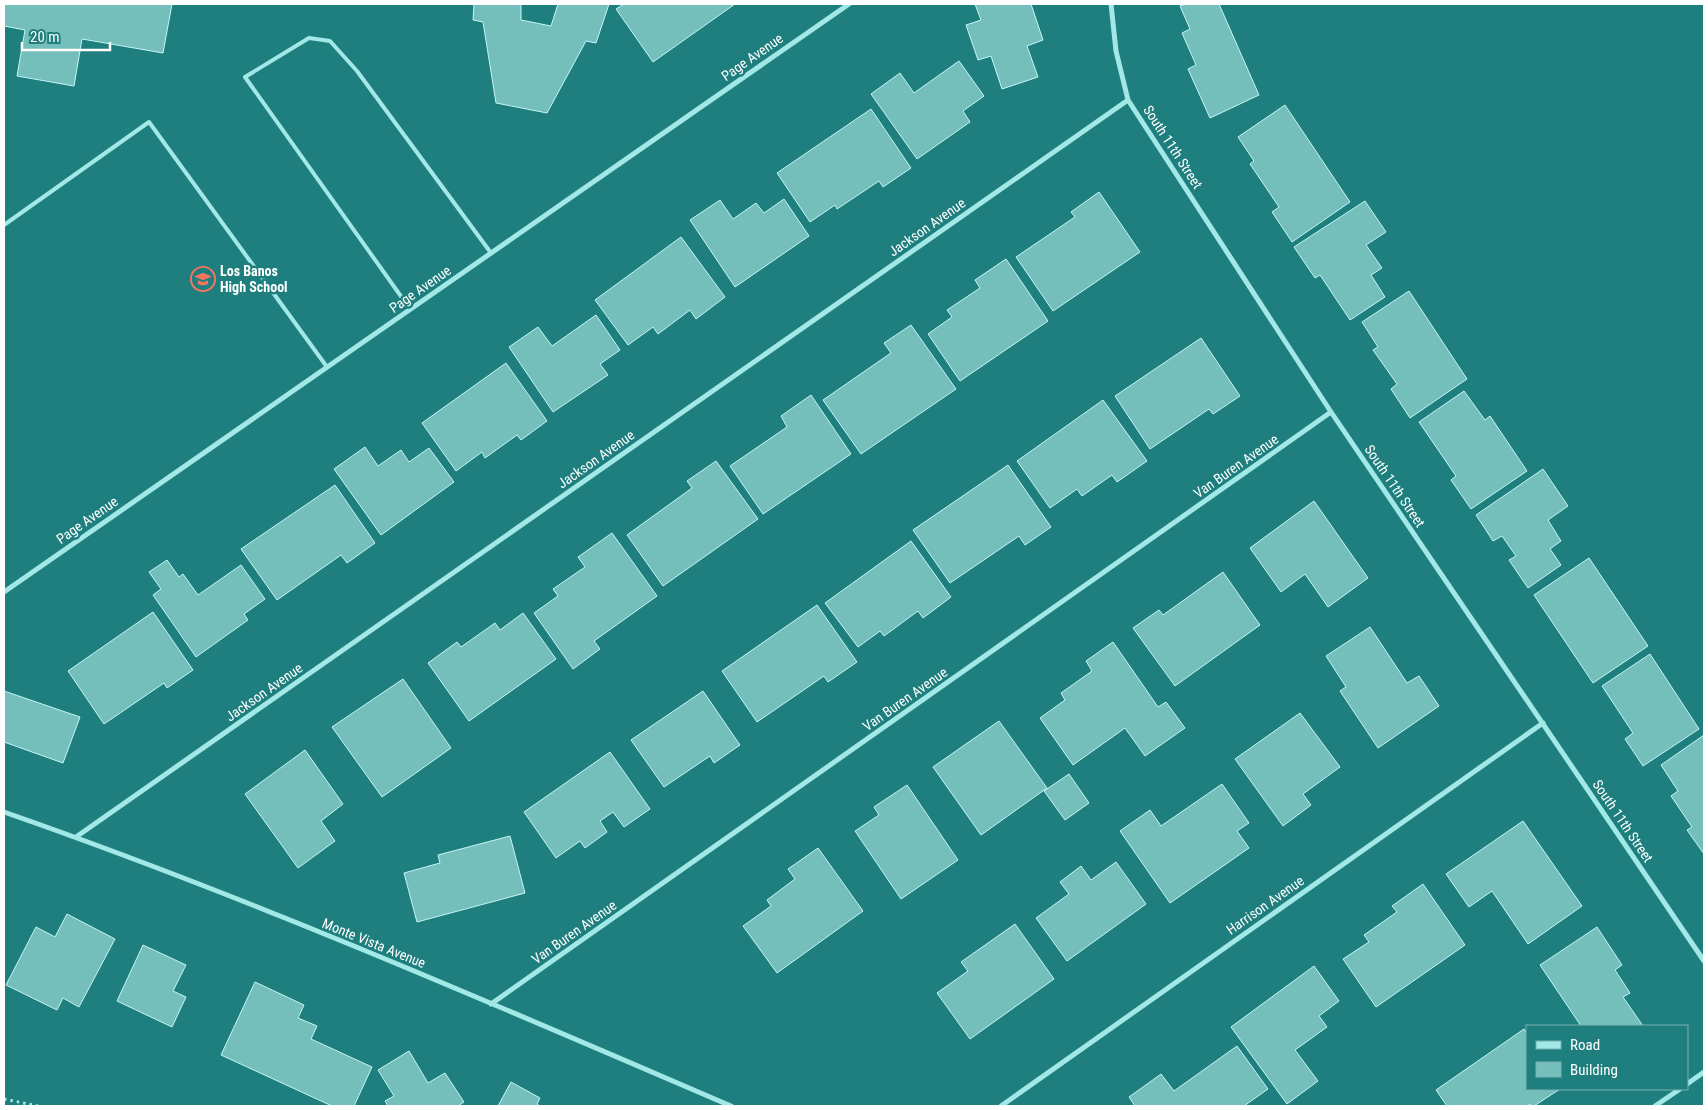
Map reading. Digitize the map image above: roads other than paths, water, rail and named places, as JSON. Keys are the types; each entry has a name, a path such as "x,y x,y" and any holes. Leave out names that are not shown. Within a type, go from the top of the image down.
{"street":[{"name":"Page Avenue","path":"4,592 849,4"},
{"name":"South 11th Street","path":"1111,4 1116,51 1128,100 1332,412 1704,961"},
{"name":"Jackson Avenue","path":"76,837 1128,100"},
{"name":"Van Buren Avenue","path":"491,1004 1332,412"},
{"name":"Harrison Avenue","path":"1001,1106 1543,723"},
{"name":"Monte Vista Avenue","path":"4,812 76,837 251,904 731,1106"},
{"path":"1688,1083 1704,1072"},
{"path":"1655,1106 1679,1090"}],"lane":[{"path":"410,309 245,77 309,38 330,41 357,71 491,253"},
{"path":"4,225 150,122 327,367"}],"place":[{"name":"Los Banos High School","path":"203,279"}]}
